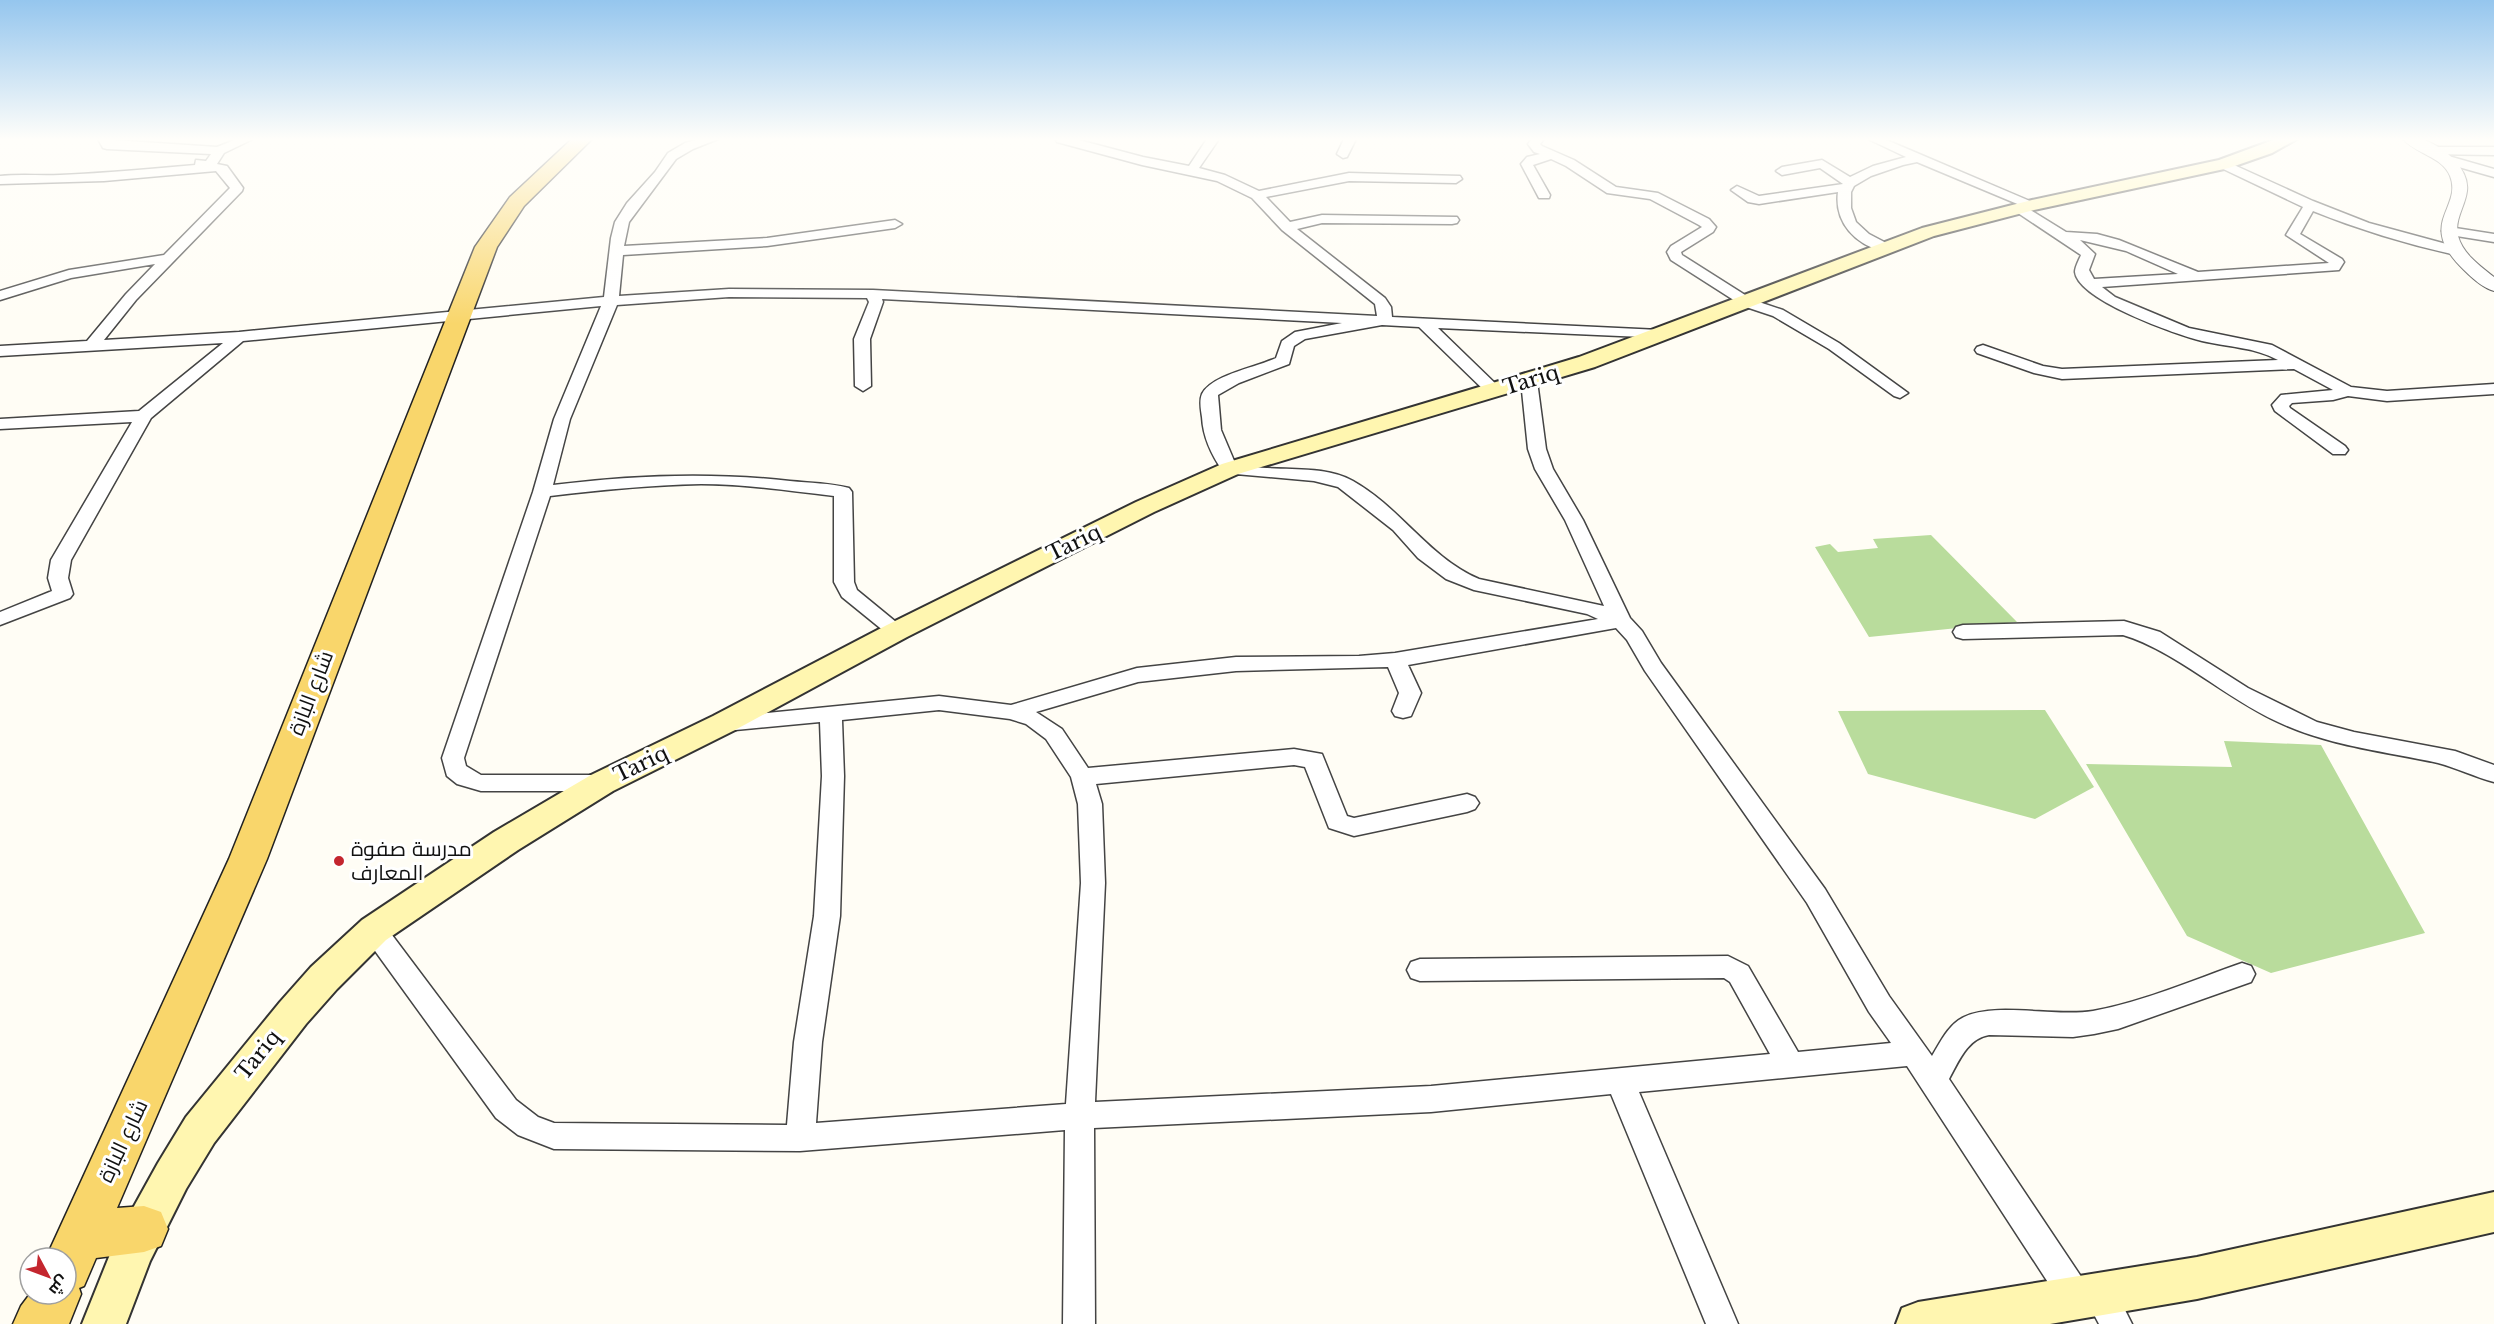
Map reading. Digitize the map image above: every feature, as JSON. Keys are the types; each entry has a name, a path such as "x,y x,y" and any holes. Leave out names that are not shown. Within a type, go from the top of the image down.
{"main road":[{"name":"شارع البازة","path":"78,1246 248,859 458,316 497,225 517,201"},
{"name":"Tariq","path":"104,1324 116,1290 144,1229 200,1130 292,1013 324,978 374,930 506,841 602,783 724,723 897,631 1145,507 1230,469 1529,381 1660,336 1928,232 2054,201"},
{"path":"1918,1324 2098,1306 2197,1278 2494,1212"},
{"path":"78,1278 144,1229"}],"street":[{"path":"92,345 131,297 225,201"},
{"path":"602,783 481,783 465,778 455,770 453,758 542,492 562,419 611,302 622,222 637,201"},
{"path":"1262,201 1287,227 1380,301 1384,307 1385,320"},
{"path":"1662,201 1708,225 1708,229 1676,249 1674,254 1686,264 1748,303 1778,313 1825,340 1900,393"},
{"path":"1845,201 1848,224 1861,235 1886,248"},
{"path":"2012,201 2026,207 2088,255 2082,270 2090,284 2110,300 2158,321 2205,337 2267,348 2347,390 2387,396 2494,390"},
{"path":"2297,201 2393,237 2456,251"},
{"path":"2456,201 2449,231 2456,251 2494,286"},
{"path":"2090,284 2337,265 2337,262 2293,235 2309,207"},
{"path":"1287,227 1322,219 1452,220"},
{"path":"617,250 767,242 895,225"},
{"path":"2449,231 2494,238"},
{"path":"2064,236 2080,236 2126,247 2198,277"},
{"path":"0,296 69,274 169,258"},
{"path":"0,351 239,337 729,293 873,294 1660,336"},
{"path":"863,386 862,339 876,302 873,294"},
{"path":"1385,320 1300,335 1287,344 1283,361 1215,388 1209,398 1211,425 1221,454 1230,469 1314,476 1344,483 1400,526 1425,554 1453,575 1474,584 1593,609 1621,621"},
{"path":"1424,322 1494,391"},
{"path":"0,619 63,594 58,578 61,560 138,429 143,416 239,337"},
{"path":"1983,350 2026,366 2062,374 2299,364"},
{"path":"1529,381 1537,449 1544,469 1574,520 1621,621 1635,636 1652,666 1816,896 1878,1004 2098,1306"},
{"path":"2339,450 2283,411 2280,405 2287,398 2323,396 2347,390"},
{"path":"0,424 143,416"},
{"path":"542,492 595,485 702,478 843,492 844,582 849,593 897,631"},
{"path":"1011,712 1137,675 1236,664 1359,663 1395,660 1621,621"},
{"path":"1963,632 2107,627 2134,630 2153,637 2300,725 2336,736 2455,759 2494,774"},
{"path":"1395,660 1410,693 1403,711"},
{"path":"724,723 939,703 1011,712 1034,719 1054,734 1082,777 1090,804 1093,883 1080,1116 1079,1324"},
{"path":"800,1138 808,1042 827,916 833,776 831,713"},
{"path":"1082,777 1294,757 1314,760 1337,822 1354,827 1467,803"},
{"path":"374,930 506,1109 528,1126 554,1137 800,1138 1080,1116 1431,1099 1914,1053"},
{"path":"1420,970 1728,967 1739,974 1791,1065"},
{"path":"1933,1079 1960,1035 1973,1026 1989,1023 2073,1025 2094,1022 2118,1017 2242,974"},
{"path":"1620,1081 1722,1324"}],"green space":[{"path":"1931,535 2017,622 1869,637 1815,547 1830,544 1838,552 1878,548 1873,539"},
{"path":"2045,710 2094,787 2035,819 1868,774 1838,711"},
{"path":"2224,741 2321,745 2425,933 2271,973 2187,936 2086,764 2232,767"}],"place":[{"name":"مدرسة صفوة المعارف","path":"339,861"}]}
